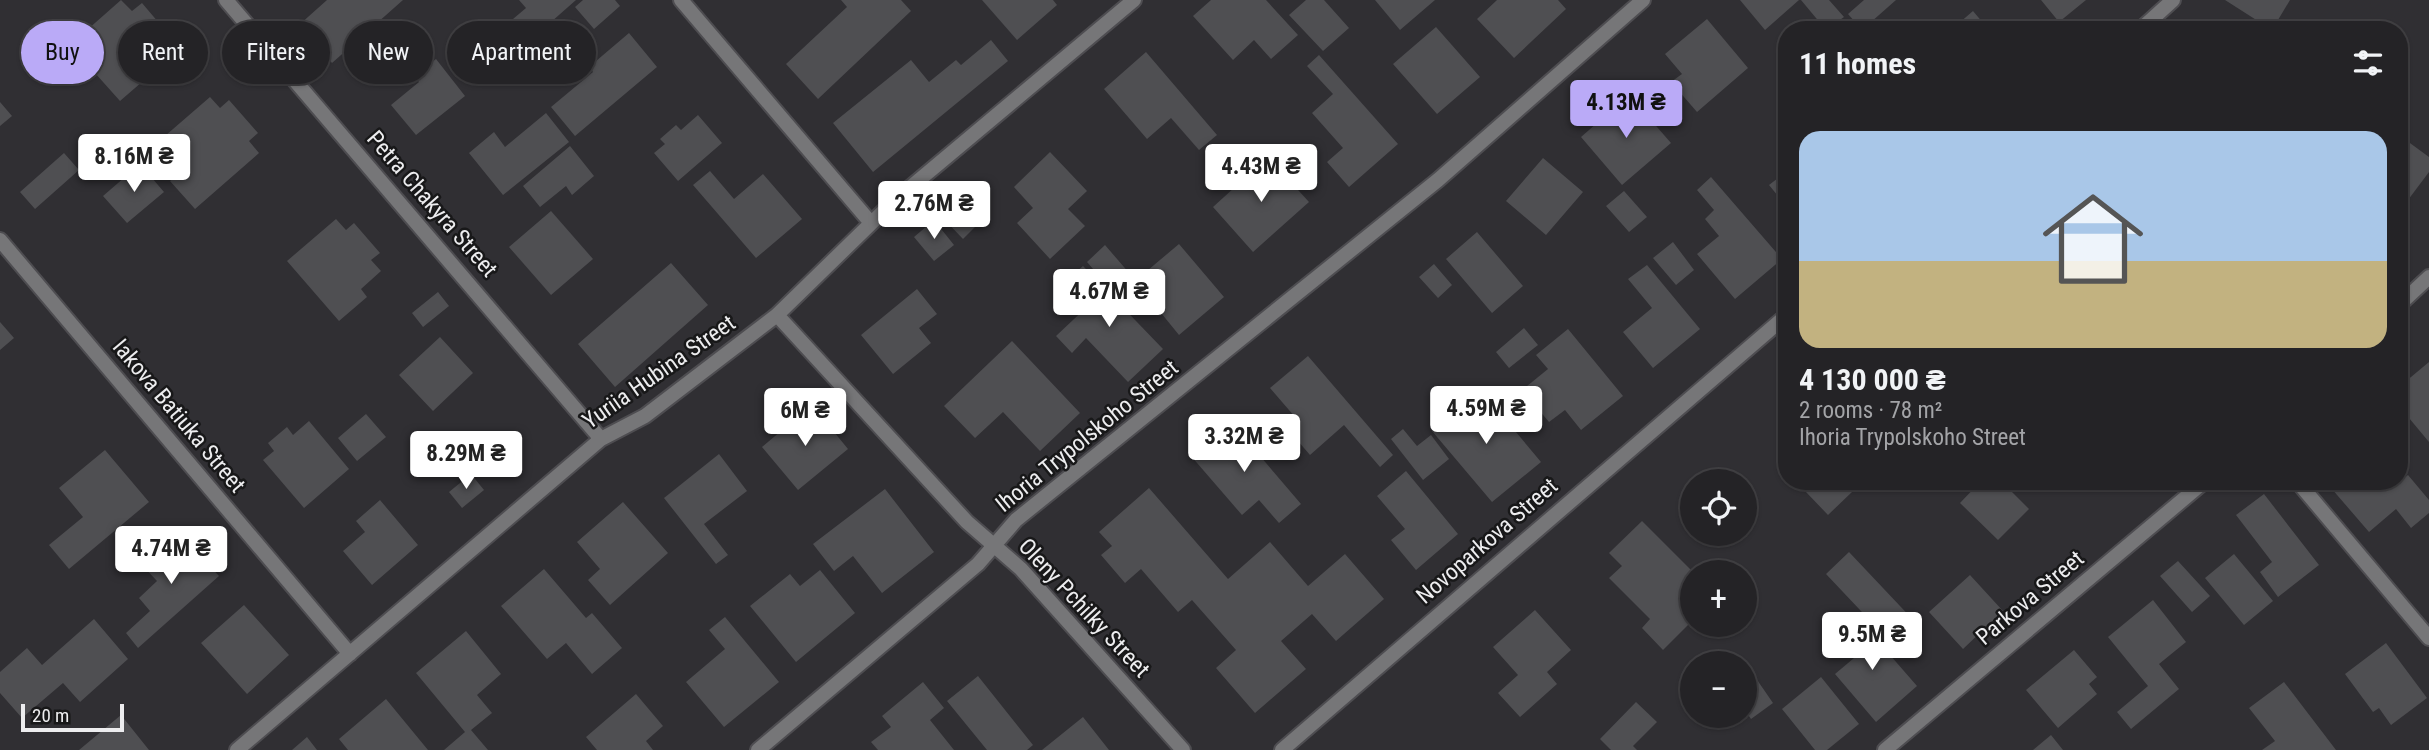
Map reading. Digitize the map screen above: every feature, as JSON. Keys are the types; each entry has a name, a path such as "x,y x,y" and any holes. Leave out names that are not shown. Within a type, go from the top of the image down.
{"street":[{"name":"Petra Chakyra Street","path":"226,0 601,439"},
{"path":"681,0 871,223"},
{"name":"Yuriia Hubina Street","path":"237,750 601,439 645,415 777,314 871,223 1134,0"},
{"name":"Ihoria Trypolskoho Street","path":"758,750 978,564 1016,520 1438,180 1643,0"},
{"path":"2150,21 2173,0"},
{"name":"Iakova Batiuka Street","path":"0,240 350,654"},
{"path":"2408,297 2429,277"},
{"name":"Oleny Pchilky Street","path":"777,314 967,522 1021,569 1183,750"},
{"name":"Novoparkova Street","path":"1282,750 1778,323"},
{"name":"Parkova Street","path":"1885,750 2195,490"},
{"path":"2305,490 2429,638"}],"building":[{"path":"121,0 132,11 142,3 157,21 118,21 118,84 140,84 120,101 104,83 104,21 97,21"},
{"path":"327,0 403,0 379,21 344,21 344,52 332,63 330,21 303,21"},
{"path":"519,0 576,0 552,21 511,21 526,8"},
{"path":"583,0 615,0 620,6 596,27 596,21 587,21 575,7"},
{"path":"841,0 901,0 911,11 818,99 786,64 847,7"},
{"path":"982,0 1053,0 1057,5 1017,40"},
{"path":"1211,0 1266,0 1298,35 1271,59 1254,40 1233,60 1193,16"},
{"path":"1306,0 1324,0 1349,28 1323,51 1289,15"},
{"path":"1375,0 1435,0 1400,30"},
{"path":"1497,0 1558,0 1566,9 1514,58 1477,19"},
{"path":"1740,0 1799,0 1765,30"},
{"path":"1801,0 1829,0 1844,17 1838,21 1818,21"},
{"path":"1864,0 1896,0 1872,21 1854,21 1848,14"},
{"path":"2041,0 2086,0 2060,21"},
{"path":"2225,0 2290,0 2277,21 2258,21"},
{"path":"1973,11 1981,21 1961,21"},
{"path":"1707,19 1748,68 1697,112 1671,82 1682,74 1665,54"},
{"path":"1436,27 1480,77 1437,114 1393,64"},
{"path":"629,33 657,67 575,136 551,107 579,84 596,84 596,61"},
{"path":"991,40 1008,61 873,172 833,123 911,60 929,82 956,60 961,65"},
{"path":"1146,52 1217,135 1199,150 1171,118 1147,139 1104,89"},
{"path":"1319,55 1398,144 1349,187 1327,162 1343,148 1312,113 1333,94 1307,66"},
{"path":"436,59 447,73 447,84 456,84 465,96 416,135 391,105 417,84 433,84 433,61"},
{"path":"1629,95 1671,143 1622,185 1581,137"},
{"path":"210,97 220,108 229,100 258,133 249,141 259,153 195,209 170,181 182,171 158,142"},
{"path":"0,102 12,116 0,126"},
{"path":"546,113 569,142 503,195 469,153 494,132 505,147"},
{"path":"698,115 722,143 678,181 654,153 665,144 660,139 676,125 681,130"},
{"path":"2408,142 2429,157 2429,172 2408,200"},
{"path":"570,146 594,176 572,195 566,186 540,207 523,186"},
{"path":"1050,152 1087,191 1068,209 1085,226 1050,259 1017,223 1033,208 1014,187"},
{"path":"64,153 79,170 35,209 20,192"},
{"path":"1268,157 1309,202 1253,252 1213,207"},
{"path":"1543,158 1583,192 1546,235 1506,201"},
{"path":"140,164 164,192 127,223 103,196"},
{"path":"710,171 734,199 763,174 802,219 756,258 693,185"},
{"path":"1711,177 1778,254 1778,262 1735,299 1697,254 1719,236 1705,219 1714,210 1697,190"},
{"path":"1778,178 1778,196 1769,185"},
{"path":"1624,191 1647,217 1629,232 1606,206"},
{"path":"957,200 979,223 963,239 941,216"},
{"path":"551,211 593,259 551,295 509,247"},
{"path":"336,219 346,230 354,223 380,253 371,260 381,271 361,289 367,297 339,321 287,261"},
{"path":"934,220 954,245 934,261 914,237"},
{"path":"1477,232 1523,286 1492,313 1446,259"},
{"path":"1673,242 1694,270 1676,285 1653,258"},
{"path":"1179,244 1224,297 1179,335 1135,281"},
{"path":"1105,245 1130,274 1112,291 1087,262"},
{"path":"671,263 708,305 615,387 578,344"},
{"path":"1434,264 1452,285 1438,298 1419,277"},
{"path":"1647,265 1700,329 1653,368 1623,332 1652,308 1628,279"},
{"path":"1083,266 1163,349 1128,382 1086,338 1072,353 1056,336 1091,303 1068,279"},
{"path":"917,289 937,314 919,328 931,343 893,374 861,335"},
{"path":"438,292 449,306 423,327 412,313"},
{"path":"0,322 14,338 0,350"},
{"path":"1524,328 1538,345 1509,368 1496,352"},
{"path":"1568,329 1623,396 1581,430 1565,410 1549,422 1522,390 1548,369 1536,355"},
{"path":"440,337 473,373 433,411 399,375"},
{"path":"1012,341 1080,413 1040,451 1003,412 975,438 944,406"},
{"path":"1308,356 1393,455 1380,467 1344,425 1310,455 1285,426 1295,417 1270,388"},
{"path":"2429,362 2429,442 2408,417 2408,380"},
{"path":"1480,389 1541,462 1492,502 1432,431"},
{"path":"812,405 848,449 798,490 762,447"},
{"path":"366,414 386,437 357,461 338,438"},
{"path":"309,421 349,469 304,508 263,460 274,451 268,443 287,427 293,435"},
{"path":"1231,422 1301,504 1279,523 1259,500 1242,515 1191,456"},
{"path":"1403,429 1417,446 1431,435 1449,459 1423,480 1391,439"},
{"path":"105,450 149,502 69,569 49,545 83,517 59,488"},
{"path":"719,454 747,491 704,524 728,555 716,564 664,498"},
{"path":"1406,471 1458,534 1416,570 1391,540 1405,529 1377,496"},
{"path":"471,474 484,490 462,508 449,492"},
{"path":"2408,475 2429,500 2429,513 2411,528 2396,509 2369,532 2333,490 2408,490"},
{"path":"1149,488 1228,579 1270,542 1308,586 1345,554 1384,599 1336,641 1312,614 1281,641 1306,669 1255,713 1216,668 1236,650 1192,600 1178,612 1141,569 1125,583 1101,555 1112,546 1099,532"},
{"path":"885,489 934,552 882,593 853,556 834,571 813,544"},
{"path":"1850,490 1852,492 1828,515 1806,492"},
{"path":"1972,490 2010,490 2029,509 1998,540 1960,503"},
{"path":"2264,494 2319,565 2278,597 2260,572 2272,562 2236,515"},
{"path":"380,500 418,545 372,585 343,551 365,532 356,521"},
{"path":"623,502 668,553 610,605 588,580 600,569 577,542"},
{"path":"1642,521 1681,560 1680,633 1663,650 1642,628 1650,619 1609,578 1622,566 1609,553"},
{"path":"179,532 219,576 138,648 126,633 150,611 139,598 157,581 142,565"},
{"path":"1849,552 1917,624 1894,646 1826,574"},
{"path":"2234,554 2273,601 2244,625 2205,578"},
{"path":"2178,561 2210,596 2192,612 2160,576"},
{"path":"544,569 586,618 592,613 622,648 592,674 566,643 547,659 501,606"},
{"path":"820,570 855,613 796,662 750,606 790,574 800,586"},
{"path":"1970,575 2003,611 1963,649 1929,612"},
{"path":"2153,600 2186,642 2159,664 2179,689 2131,729 2117,712 2148,686 2108,637"},
{"path":"244,605 289,655 247,694 201,643"},
{"path":"1535,610 1571,650 1547,672 1557,684 1520,717 1498,693 1518,675 1493,647"},
{"path":"1856,616 1917,686 1876,722 1835,674 1854,658 1835,635"},
{"path":"725,617 779,682 724,727 686,682 725,649 709,630"},
{"path":"94,619 128,659 80,702 63,683 22,718 0,693 0,672 27,648 42,665"},
{"path":"466,631 501,674 477,695 492,713 471,730 488,750 444,750 465,732 416,673"},
{"path":"2386,643 2427,698 2391,725 2379,708 2373,712 2345,674"},
{"path":"2074,650 2097,677 2089,684 2097,694 2058,728 2026,690"},
{"path":"978,676 1033,745 1027,750 987,750 947,701"},
{"path":"1821,677 1859,724 1827,750 1815,750 1782,709"},
{"path":"1757,680 1773,703 1757,715"},
{"path":"923,682 944,708 930,720 954,750 878,750 871,742 891,727 882,716"},
{"path":"2284,682 2336,750 2262,750 2275,741 2249,708"},
{"path":"636,694 663,726 646,741 653,750 597,750 586,737"},
{"path":"386,699 428,750 348,750 339,739"},
{"path":"1636,702 1657,722 1633,746 1637,750 1611,750 1600,739"},
{"path":"121,715 149,750 79,750"},
{"path":"1083,717 1109,750 1042,750"},
{"path":"2051,735 2063,750 2033,750"},
{"path":"307,737 317,750 292,750"}]}
